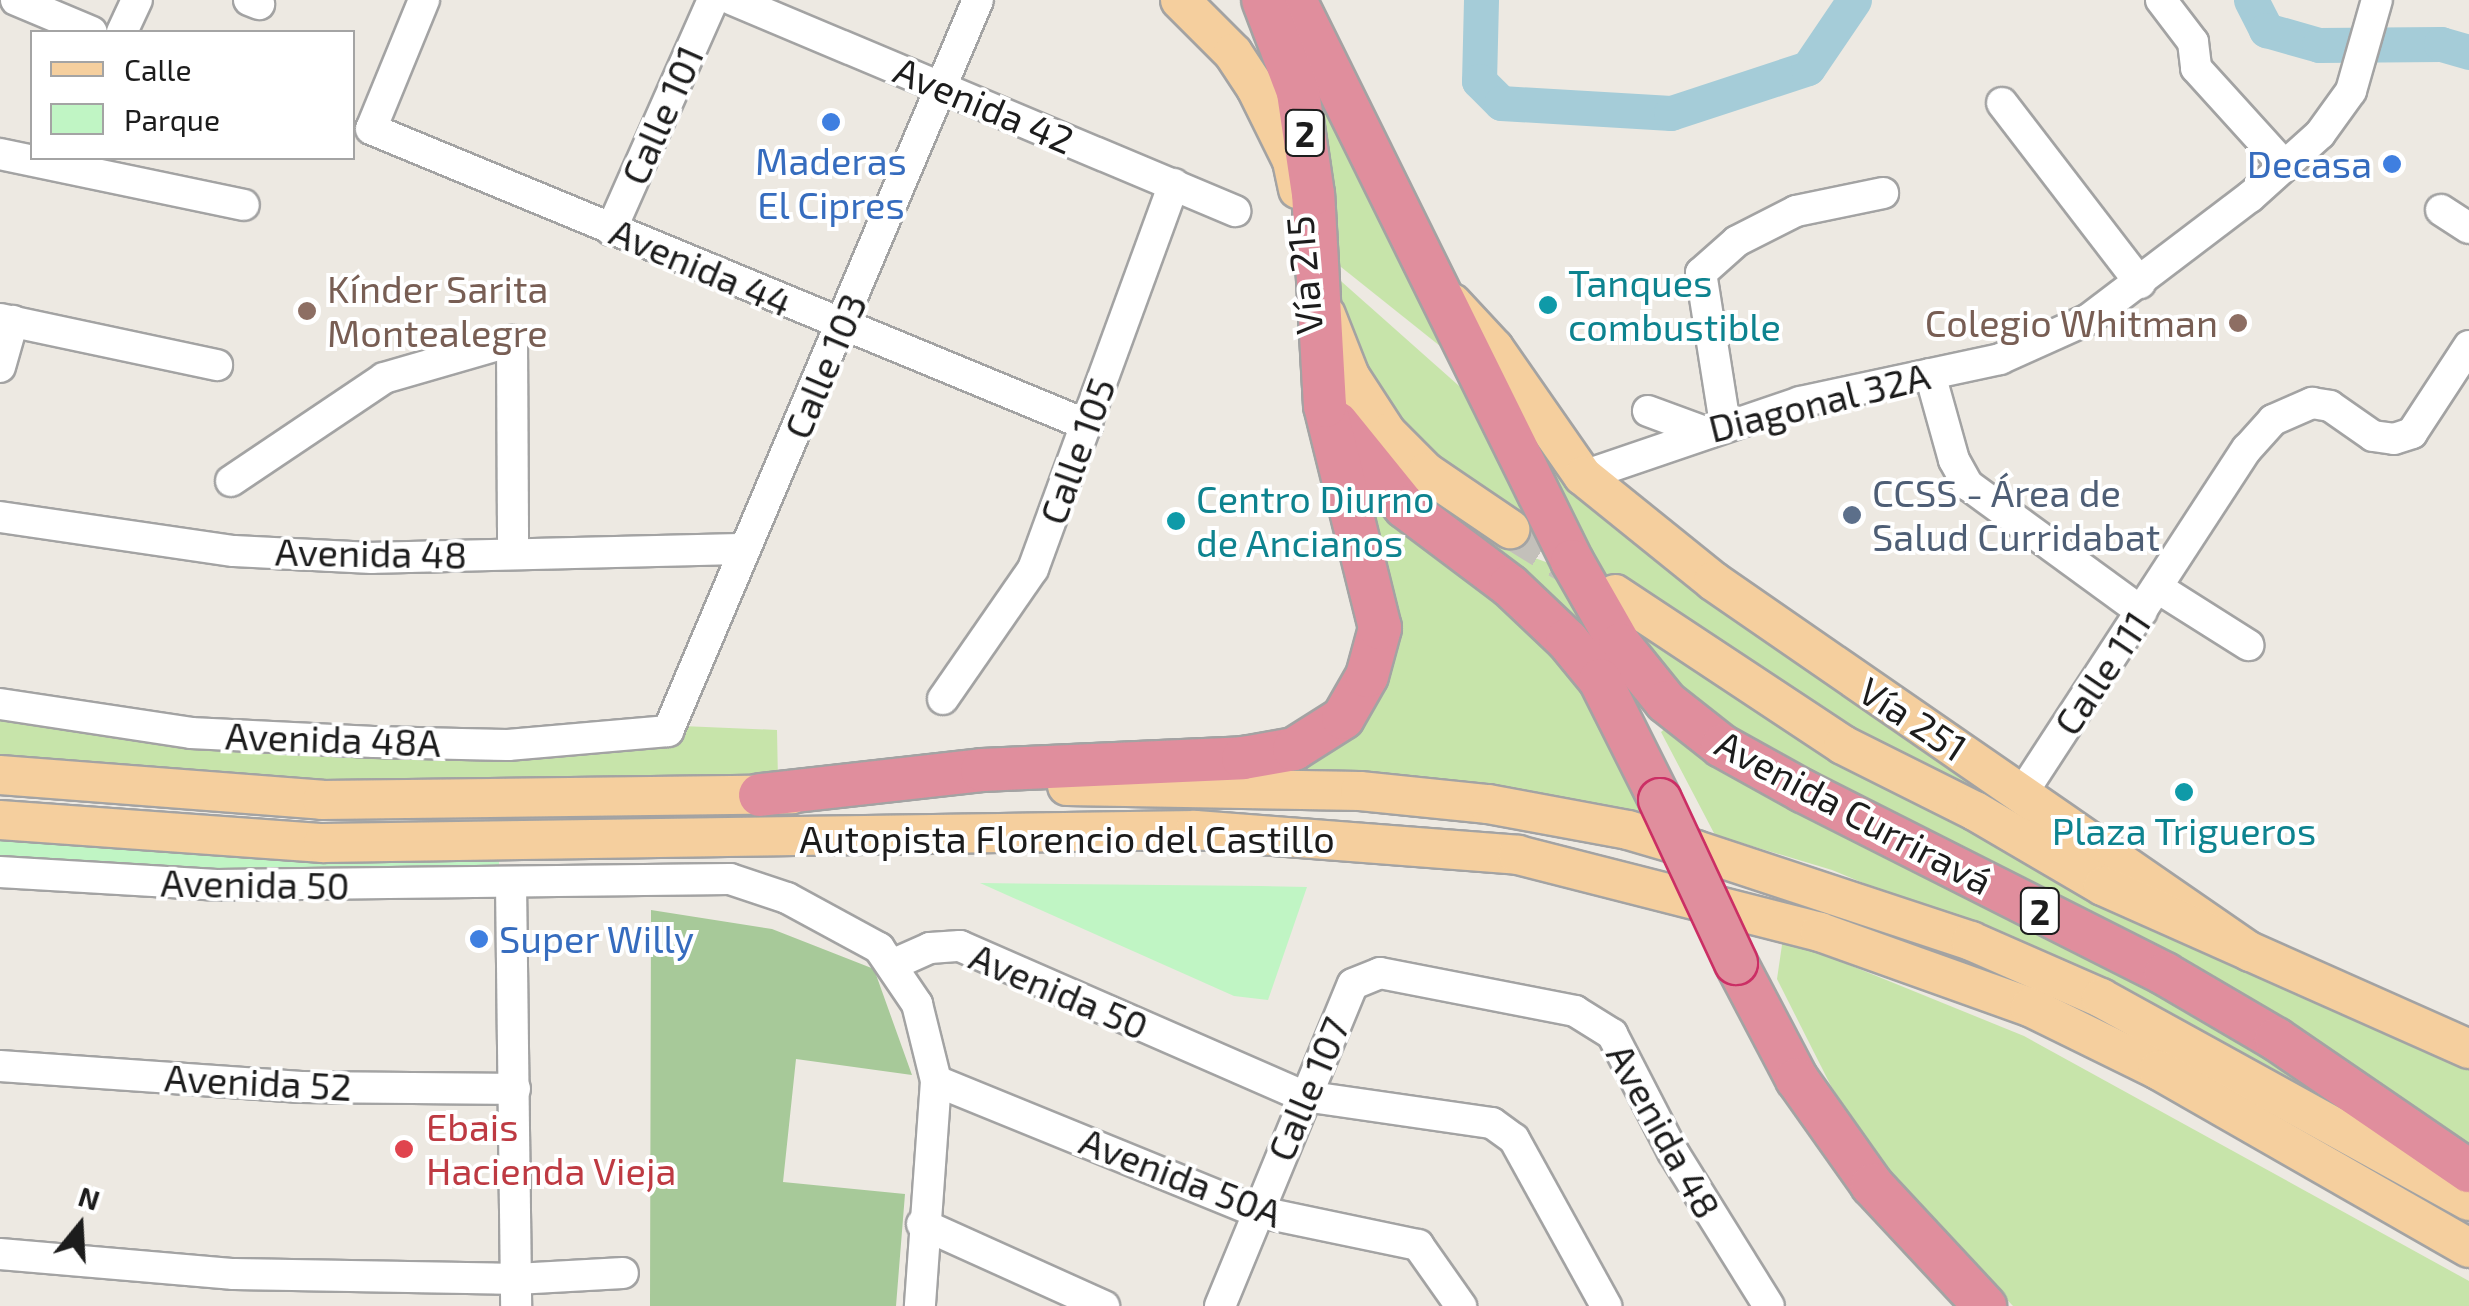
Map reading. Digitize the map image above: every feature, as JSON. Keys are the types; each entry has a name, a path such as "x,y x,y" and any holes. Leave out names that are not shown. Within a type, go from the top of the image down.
{"highway":[{"name":"2","path":"1263,0 1298,92 1318,273 1325,406"},
{"name":"Avenida Curriravá","path":"1295,0 1620,645 1666,702 1722,746 2165,974 2276,1039 2469,1171"},
{"path":"760,795 982,770 1242,758 1294,749 1321,734 1343,718 1367,676 1380,628 1325,406"},
{"path":"1325,406 1405,506 1510,586 1567,640 1600,680 1736,963 1797,1079 1872,1185 1985,1306"}],"main road":[{"name":"Vía 215","path":"1180,0 1233,54 1292,161 1303,309 1325,406"},
{"path":"1318,273 1335,342 1366,406 1426,472 1510,529"},
{"name":"Vía 251","path":"1440,290 1494,348 1583,476 1713,581 2250,952"},
{"name":"Vía 251","path":"1615,594 1881,765 2103,886 2469,1049"},
{"path":"1881,765 1969,789 2022,792 2038,831 2103,886"},
{"name":"Autopista Florencio del Castillo","path":"0,774 322,800 1254,786 1488,804 1628,830 1953,934 2084,990 2469,1201"},
{"name":"Autopista Florencio del Castillo","path":"0,820 323,843 1195,830 1518,855 1820,932 2030,1008 2158,1070 2469,1248"}],"street":[{"path":"16,0 87,30"},
{"path":"123,30 138,0"},
{"name":"Avenida 44","path":"424,0 372,129 1087,424"},
{"name":"Calle 101","path":"611,230 713,0"},
{"name":"Avenida 42","path":"733,0 1236,211"},
{"name":"Calle 103","path":"668,731 978,0"},
{"path":"2161,0 2194,42 2196,68 2285,166"},
{"name":"Diagonal 32A","path":"1583,476 1713,428 2048,343 2140,283 2285,166 2335,114 2371,27"},
{"path":"2002,103 2140,283"},
{"path":"0,154 30,158"},
{"path":"70,163 244,205"},
{"name":"Calle 105","path":"943,700 1033,569 1174,184"},
{"path":"1648,411 1713,428 1700,273 1710,259 1782,216 1884,193"},
{"path":"2441,210 2469,228"},
{"path":"0,367 7,320 216,364"},
{"path":"231,481 384,378 512,341 514,554"},
{"name":"Calle 111","path":"2022,792 2247,449 2273,420 2312,404 2330,406 2372,436 2394,439 2412,433 2469,346"},
{"path":"1930,374 1954,460 1968,485 2150,600 2248,646"},
{"name":"Avenida 48","path":"0,517 234,551 372,558 745,549"},
{"name":"Avenida 48A","path":"0,704 191,733 374,742 508,745 668,731"},
{"name":"Avenida 50","path":"0,872 217,885 730,879 850,928 894,964 930,948 960,946 1304,1096 1408,1107 1504,1130 1606,1306"},
{"path":"511,883 516,1292"},
{"path":"894,964 917,1004 936,1081 922,1224 920,1306"},
{"name":"Avenida 48","path":"1353,984 1380,973 1593,1019 1612,1034 1673,1152 1769,1306"},
{"name":"Calle 107","path":"1220,1306 1255,1211 1353,984"},
{"name":"Avenida 52","path":"0,1066 301,1087 516,1089"},
{"name":"Avenida 50A","path":"936,1081 1255,1211 1418,1245 1461,1306"},
{"path":"922,1224 1104,1306"},
{"path":"0,1254 516,1292 622,1272"}],"green space":[{"path":"1301,49 1445,350 1336,263"},
{"path":"1333,274 1467,393 1525,514 1512,523 1441,477 1351,366"},
{"path":"1517,430 1623,531 2097,877 2469,1065 2469,1158 1744,747 1640,657"},
{"path":"1337,445 1545,635 1597,710 1655,828 1488,783 1262,769 1379,680"},
{"path":"1462,531 1554,565 1602,659"},
{"path":"0,717 54,728 357,754 682,726 777,730 778,781 378,787 85,770 0,755"},
{"path":"1673,722 2081,942 2367,1125 2090,977 1832,870 1715,835 1661,732"},
{"path":"0,827 499,859 499,873 215,873 0,859"},
{"path":"980,883 1307,887 1268,1000 1234,996"},
{"path":"651,910 772,929 874,969 912,1075 796,1059 783,1182 905,1194 896,1306 650,1306"},
{"path":"1783,938 2024,1036 2469,1281 2469,1306 2013,1306 1892,1178 1831,1086 1777,979"}],"waterway":[{"path":"1481,0 1479,81 1501,103 1671,113 1808,68 1854,0"},
{"path":"2251,0 2266,30 2319,45 2441,44 2469,52"}],"tunnel":[{"path":"1510,529 1584,575"}],"place":[{"name":"Maderas El Cipres","path":"831,122"},
{"name":"Decasa","path":"2392,164"},
{"name":"Tanques combustible","path":"1548,305"},
{"name":"Kínder Sarita Montealegre","path":"307,311"},
{"name":"Colegio Whitman","path":"2238,323"},
{"name":"CCSS - Área de Salud Curridabat","path":"1852,515"},
{"name":"Centro Diurno de Ancianos","path":"1176,521"},
{"name":"Plaza Trigueros","path":"2184,792"},
{"name":"Super Willy","path":"479,939"},
{"name":"Ebais Hacienda Vieja","path":"404,1149"}]}
